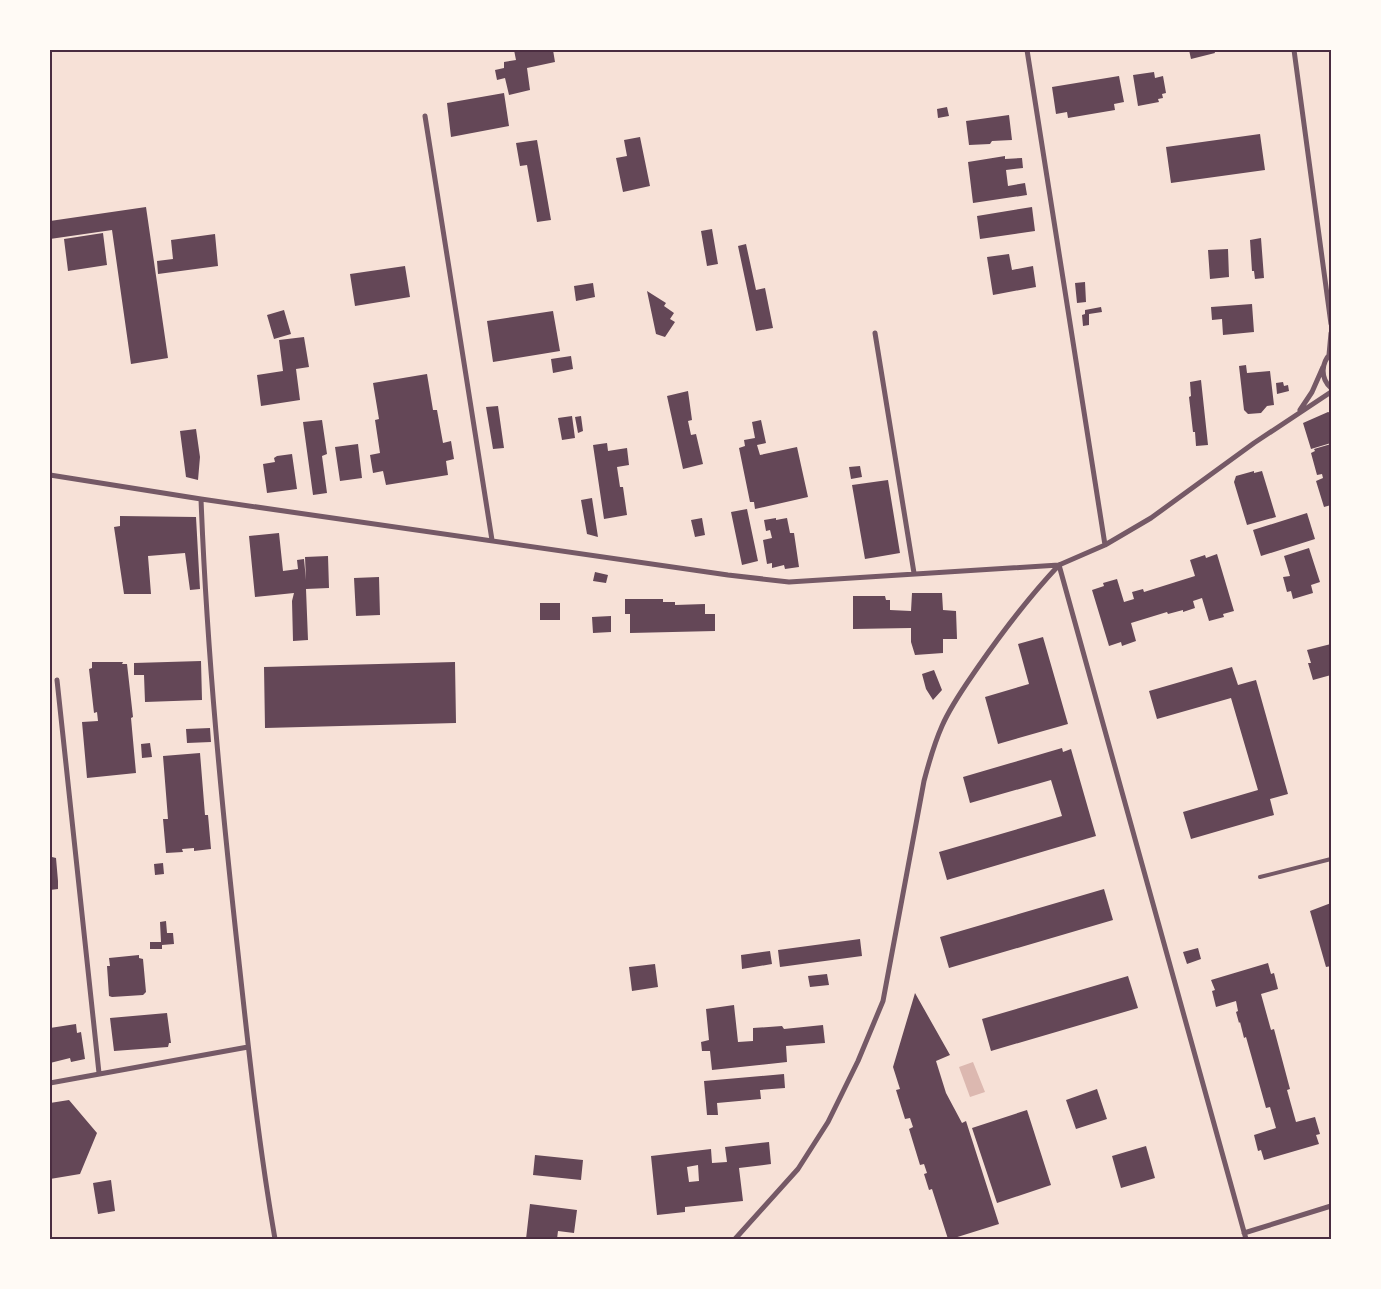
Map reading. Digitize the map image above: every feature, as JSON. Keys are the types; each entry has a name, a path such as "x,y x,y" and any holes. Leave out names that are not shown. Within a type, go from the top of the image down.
{"street":[{"path":"1027,50 1105,545"},
{"path":"1294,50 1331,324"},
{"path":"425,116 492,540"},
{"path":"875,333 914,573"},
{"path":"1299,411 1312,392 1330,354 1331,333"},
{"path":"1323,367 1324,378 1331,388"},
{"path":"50,475 201,499 728,575 789,582 1059,564 1105,545 1151,518 1299,411 1331,392"},
{"path":"201,499 216,746 248,1047 274,1239"},
{"path":"1059,564 1245,1236 1331,1206"},
{"path":"735,1239 798,1169 828,1122 858,1062 884,1000 924,781 942,725 959,695 992,647 1036,589 1059,564"},
{"path":"57,680 99,1073"},
{"path":"50,1083 248,1047"}],"lane":[{"path":"1260,877 1331,858"}],"shaded area":[{"path":"973,1062 985,1092 970,1097 959,1067"}],"building":[{"path":"514,50 553,50 555,62 527,68 530,90 509,95 505,78 497,80 495,70 504,68 504,62 516,60"},
{"path":"1189,50 1214,50 1215,53 1191,59"},
{"path":"1154,72 1155,78 1163,76 1166,93 1162,94 1163,98 1158,99 1159,102 1138,106 1133,75"},
{"path":"1119,76 1124,102 1114,104 1115,110 1068,118 1067,112 1056,114 1052,87"},
{"path":"504,93 509,126 451,137 447,103"},
{"path":"947,107 949,116 938,118 937,109"},
{"path":"1009,115 1012,140 969,145 966,121"},
{"path":"1260,134 1265,170 1171,183 1166,147"},
{"path":"640,137 650,186 623,192 616,158 627,156 624,140"},
{"path":"537,140 551,220 537,222 527,165 520,166 516,143"},
{"path":"1005,156 1005,159 1022,158 1023,168 1006,170 1008,186 1025,183 1027,195 973,203 968,162"},
{"path":"146,207 168,358 131,364 112,230 50,239 50,221"},
{"path":"1032,207 1035,231 980,239 977,216"},
{"path":"712,229 718,264 707,266 701,231"},
{"path":"103,233 107,265 68,271 64,239"},
{"path":"215,234 218,266 158,274 157,261 173,259 171,240"},
{"path":"1261,238 1264,278 1255,279 1254,271 1252,271 1250,240"},
{"path":"746,244 756,290 765,288 773,328 756,331 738,246"},
{"path":"1228,249 1229,277 1210,279 1208,250"},
{"path":"1009,254 1012,270 1033,266 1036,287 993,295 987,257"},
{"path":"405,266 410,297 355,306 350,274"},
{"path":"1085,282 1086,302 1077,303 1075,283"},
{"path":"593,283 595,297 576,301 574,286"},
{"path":"647,291 666,303 664,306 674,313 670,319 675,322 665,337 656,334"},
{"path":"1252,304 1254,332 1223,335 1222,319 1212,320 1211,307"},
{"path":"1101,307 1102,312 1089,314 1089,325 1083,326 1082,315 1085,314 1085,310"},
{"path":"284,310 291,334 274,339 267,315"},
{"path":"553,311 560,351 493,362 487,321"},
{"path":"304,337 309,367 296,369 300,400 261,406 257,375 283,371 279,340"},
{"path":"571,356 573,369 553,373 551,359"},
{"path":"1246,365 1247,373 1270,371 1274,405 1267,406 1261,413 1248,414 1244,410 1239,366"},
{"path":"427,374 433,410 437,410 443,443 451,441 454,459 446,461 448,475 386,485 383,471 373,473 370,455 380,453 375,420 379,419 373,383"},
{"path":"1201,380 1208,445 1196,446 1189,397 1191,396 1190,382"},
{"path":"1283,382 1284,386 1288,385 1289,391 1277,394 1276,383"},
{"path":"688,391 692,420 688,421 691,435 696,434 703,464 683,469 667,396"},
{"path":"498,406 504,448 493,449 486,407"},
{"path":"1328,412 1331,413 1331,443 1311,449 1303,423"},
{"path":"572,416 575,438 562,440 558,418"},
{"path":"581,416 583,431 578,433 575,417"},
{"path":"322,420 327,454 322,456 327,493 313,495 303,422"},
{"path":"761,420 766,443 757,445 760,455 797,447 808,497 755,509 754,502 750,502 739,448 745,446 744,440 755,438 752,422"},
{"path":"196,429 200,457 198,480 186,477 180,431"},
{"path":"607,443 608,451 627,448 629,465 617,467 620,487 623,487 627,515 604,519 593,445"},
{"path":"358,444 362,478 340,481 335,447"},
{"path":"1331,444 1331,505 1324,507 1316,481 1323,478 1322,474 1317,475 1311,453 1315,451 1314,449"},
{"path":"292,454 297,489 267,493 263,464 275,462 274,458 277,456"},
{"path":"860,466 862,477 851,479 849,467"},
{"path":"1254,471 1254,473 1262,471 1276,517 1247,525 1234,482 1236,476"},
{"path":"888,480 900,553 865,559 852,485"},
{"path":"592,498 598,537 587,534 581,500"},
{"path":"747,509 758,561 742,565 731,512"},
{"path":"1307,513 1315,539 1261,556 1253,530"},
{"path":"120,516 196,517 200,589 190,590 185,553 148,556 151,594 124,594 114,527 120,526"},
{"path":"702,518 705,535 695,537 691,520"},
{"path":"776,518 776,520 787,518 790,533 794,533 799,567 785,569 784,565 772,568 772,563 767,564 763,540 772,538 770,530 766,531 764,520"},
{"path":"279,533 283,571 298,569 297,560 304,559 306,580 305,557 328,556 329,588 306,589 308,640 293,641 292,601 294,593 255,597 249,536"},
{"path":"1309,548 1320,582 1311,585 1313,593 1293,599 1291,591 1287,592 1283,577 1290,576 1284,556"},
{"path":"1217,554 1234,611 1223,614 1224,617 1209,621 1202,598 1193,601 1195,608 1183,612 1183,610 1168,614 1167,612 1131,623 1136,641 1122,646 1121,642 1109,646 1092,590 1104,586 1103,583 1117,579 1124,602 1134,599 1132,592 1143,589 1144,592 1195,576 1190,560 1205,555 1206,558"},
{"path":"595,572 608,575 606,583 593,581"},
{"path":"379,577 380,615 356,616 354,578"},
{"path":"912,593 942,593 943,610 956,611 957,639 943,639 943,653 915,655 911,642 911,628 853,629 853,596 885,596 886,600 890,600 890,610 911,611"},
{"path":"625,599 663,599 663,602 675,602 675,605 705,604 705,614 715,614 715,631 630,633 630,614 625,614"},
{"path":"540,603 560,603 560,620 540,620"},
{"path":"611,616 611,632 593,633 592,617"},
{"path":"1043,637 1068,724 998,744 985,697 1029,684 1018,644"},
{"path":"1331,644 1331,675 1313,680 1308,663 1311,663 1307,650"},
{"path":"201,661 202,700 145,702 144,675 134,675 134,663"},
{"path":"92,662 123,662 122,664 127,664 133,717 131,718 136,773 87,778 82,722 98,721 97,712 94,713 89,669 92,668"},
{"path":"455,662 456,723 265,728 264,667"},
{"path":"1232,667 1238,685 1256,680 1288,794 1270,799 1274,815 1191,839 1183,812 1258,790 1231,698 1157,719 1149,691"},
{"path":"934,670 942,690 933,700 926,689 922,674"},
{"path":"210,728 211,742 187,743 186,729"},
{"path":"150,743 152,757 142,758 141,744"},
{"path":"1062,748 1063,752 1071,749 1096,836 947,880 939,852 1062,816 1051,780 970,803 963,777"},
{"path":"200,753 205,815 208,815 211,849 194,851 194,848 182,849 183,852 166,853 163,819 168,819 163,756"},
{"path":"50,851 52,857 56,858 58,889 50,890"},
{"path":"163,863 164,874 155,875 154,864"},
{"path":"1104,889 1113,920 949,968 940,937"},
{"path":"1331,903 1331,966 1326,967 1310,911"},
{"path":"166,921 167,933 173,933 174,944 162,945 162,949 150,949 150,942 161,942 160,922"},
{"path":"860,939 862,956 780,967 778,950"},
{"path":"1198,948 1201,959 1187,964 1183,952"},
{"path":"770,951 772,964 742,969 741,955"},
{"path":"139,955 139,958 143,959 146,992 143,995 109,996 107,966 110,966 109,958"},
{"path":"1268,963 1271,974 1274,973 1278,989 1261,994 1271,1030 1274,1029 1290,1089 1287,1090 1296,1122 1315,1117 1320,1134 1316,1135 1319,1144 1264,1160 1261,1150 1258,1151 1254,1135 1276,1128 1270,1107 1266,1108 1246,1037 1244,1038 1239,1023 1236,1001 1216,1007 1212,991 1215,990 1211,980"},
{"path":"655,964 658,987 632,991 629,967"},
{"path":"827,974 829,985 810,987 808,976"},
{"path":"1128,976 1138,1008 991,1051 982,1019"},
{"path":"915,993 950,1055 936,1061 946,1093 962,1123 966,1121 999,1224 951,1239 948,1239 932,1189 929,1190 924,1174 927,1173 924,1164 920,1165 909,1129 913,1127 910,1118 905,1119 896,1090 900,1089 893,1067"},
{"path":"734,1005 738,1042 753,1041 753,1028 782,1026 784,1029 823,1025 825,1043 786,1046 787,1062 712,1070 710,1051 702,1051 701,1042 709,1040 706,1009"},
{"path":"167,1013 171,1043 169,1043 168,1047 114,1051 110,1018"},
{"path":"76,1024 77,1033 81,1032 85,1059 71,1062 70,1058 50,1063 50,1056 52,1056 50,1028"},
{"path":"784,1074 785,1088 760,1090 761,1099 717,1103 718,1115 707,1115 704,1081"},
{"path":"1097,1089 1107,1119 1076,1129 1066,1100"},
{"path":"69,1100 97,1133 80,1174 50,1179 50,1103"},
{"path":"1027,1110 1051,1185 997,1203 972,1128"},
{"path":"769,1142 771,1164 739,1168 743,1201 685,1207 685,1212 657,1215 651,1156 711,1149 712,1163 727,1162 725,1147","holes":["698,1165 699,1181 689,1182 687,1167"]},
{"path":"1146,1146 1155,1178 1121,1188 1112,1156"},
{"path":"535,1155 583,1160 581,1180 533,1175"},
{"path":"111,1180 115,1211 98,1214 93,1183"},
{"path":"530,1204 577,1210 574,1233 558,1231 557,1239 526,1239"}]}
